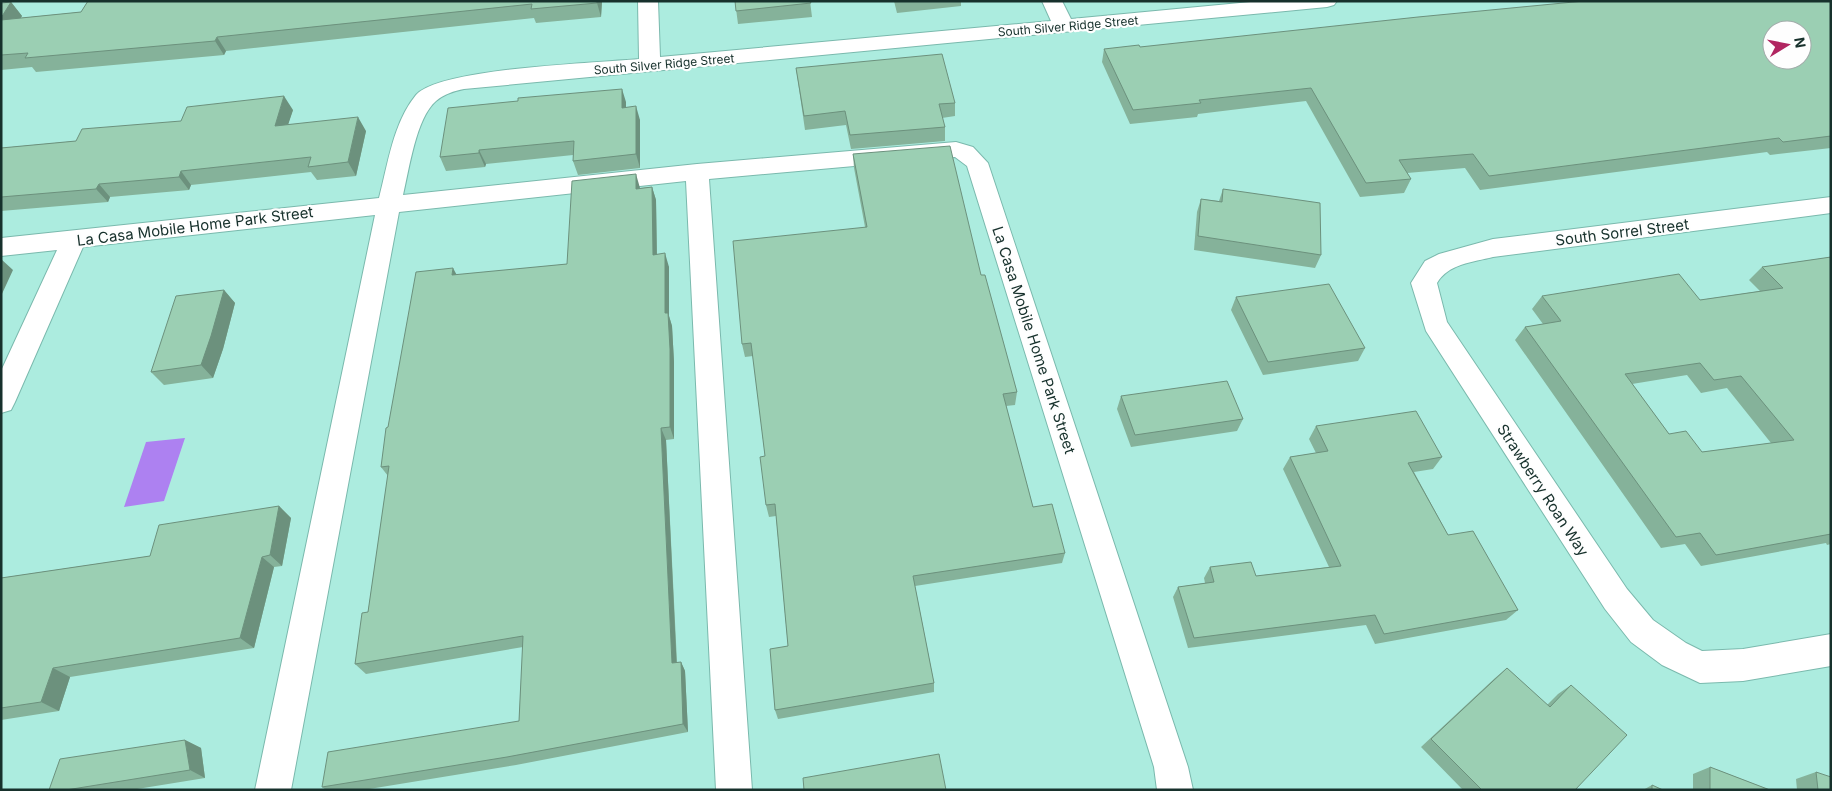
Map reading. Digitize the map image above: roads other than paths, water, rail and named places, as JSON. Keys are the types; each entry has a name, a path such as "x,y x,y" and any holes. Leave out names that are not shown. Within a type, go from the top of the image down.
{"street":[{"path":"648,1 650,65"},
{"path":"1052,1 1064,26"},
{"name":"South Silver Ridge Street","path":"273,790 389,204 412,122 424,99 445,86 470,81 1327,1"},
{"name":"La Casa Mobile Home Park Street","path":"697,172 956,149 965,152 977,163 1171,767 1175,790"},
{"path":"389,204 697,172 734,790"},
{"name":"La Casa Mobile Home Park Street","path":"1,247 389,204"},
{"name":"South Sorrel Street","path":"1424,283 1434,267 1448,260 1493,248 1831,205"},
{"path":"1,402 74,240"},
{"name":"Strawberry Roan Way","path":"1424,283 1435,324 1616,599 1642,630 1674,654 1700,666 1743,665 1831,650"}]}
